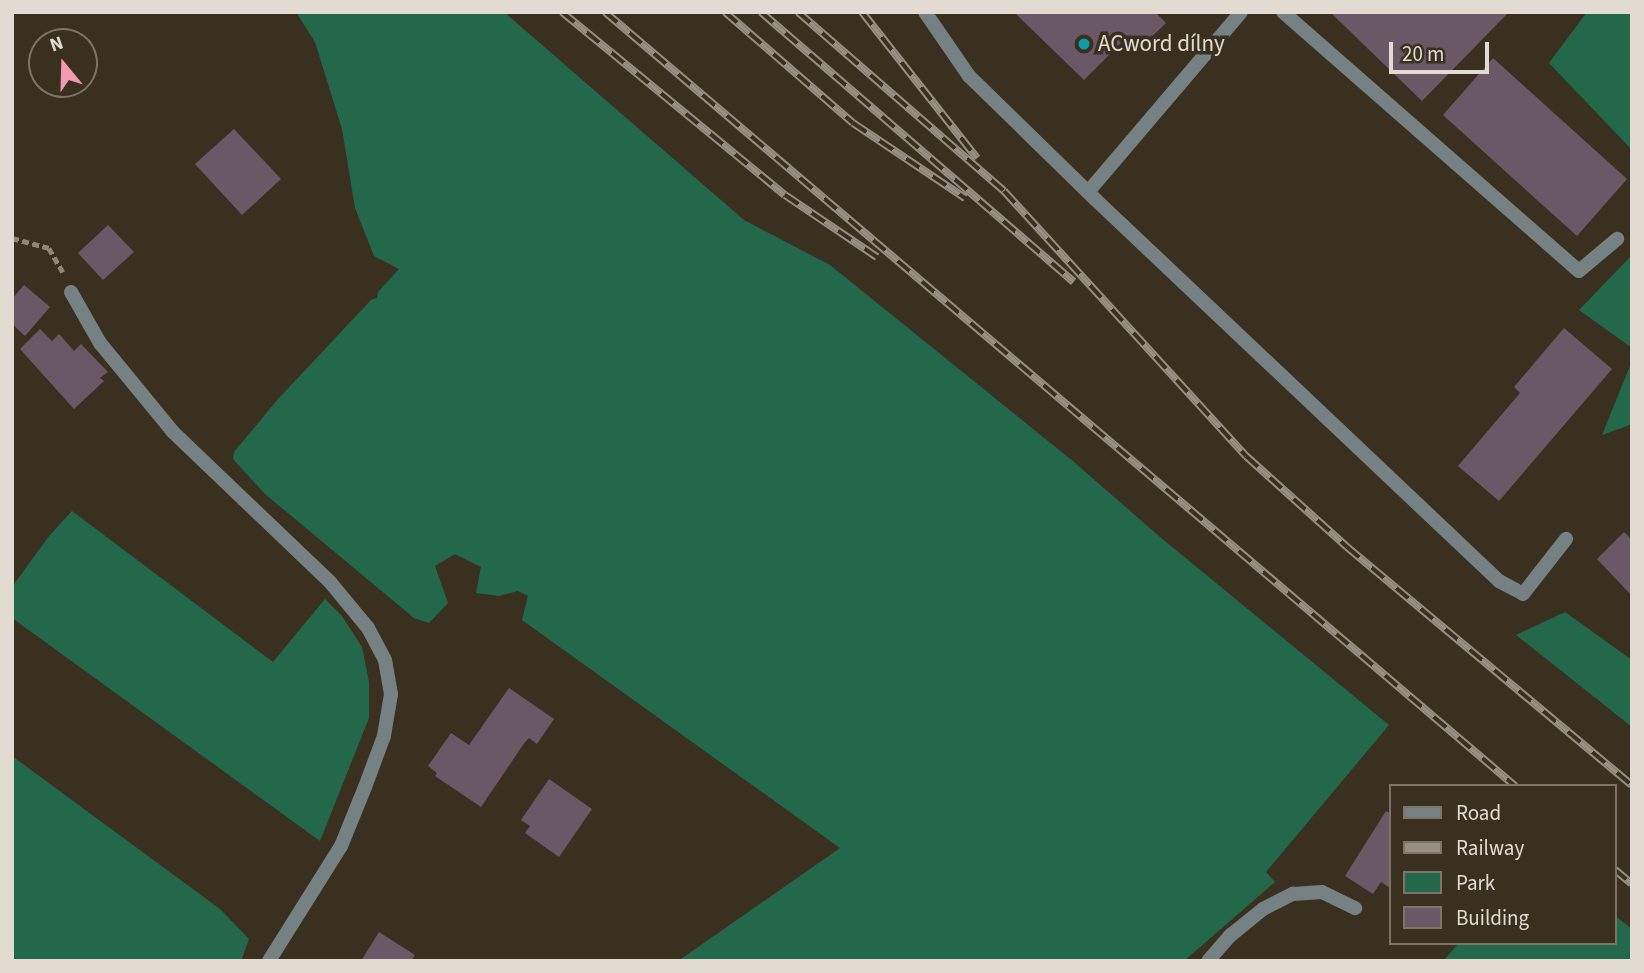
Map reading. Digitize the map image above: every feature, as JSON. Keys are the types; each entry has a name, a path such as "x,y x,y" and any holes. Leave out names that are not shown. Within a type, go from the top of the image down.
{"street":[{"path":"925,12 969,76 1499,581 1523,594 1566,538"},
{"path":"1088,192 1241,12"},
{"path":"1283,12 1579,271 1617,239"},
{"path":"71,292 100,343 173,432 330,582 368,628 385,660 391,694 384,736 365,787 341,846 269,961"},
{"path":"1208,961 1231,935 1263,909 1293,894 1322,892 1355,908"}],"path":[{"path":"12,238 49,248 60,264 71,292"}],"green space":[{"path":"296,12 504,12 744,220 830,265 1074,462 1160,537 1389,725 1266,872 1275,882 1184,961 678,961 840,848 522,620 528,596 518,591 499,596 476,593 481,567 455,554 435,566 448,603 429,623 414,618 265,494 233,459 234,452 278,399 371,300 377,298 378,292 399,269 374,256 355,208 342,129 315,42"},
{"path":"1587,12 1632,12 1632,150 1549,63"},
{"path":"1632,255 1632,348 1579,310"},
{"path":"1632,361 1632,424 1602,435"},
{"path":"72,511 273,662 325,599 342,616 362,647 369,682 369,718 320,841 12,618 12,587 49,536"},
{"path":"1565,612 1632,660 1632,727 1516,635"},
{"path":"12,756 220,909 249,939 241,961 12,961"},
{"path":"1616,917 1632,929 1632,961 1443,961 1457,945 1616,945"}],"building":[{"name":"ACword dílny","path":"1014,12 1155,12 1166,23 1138,50 1126,38 1084,80"},
{"path":"1330,12 1509,12 1422,101"},
{"path":"1493,58 1627,179 1577,236 1443,115"},
{"path":"234,129 281,179 242,215 195,164"},
{"path":"108,225 134,252 103,280 78,253"},
{"path":"24,285 50,307 25,336 12,324 12,299"},
{"path":"1564,328 1612,369 1499,501 1458,466 1520,393 1514,387"},
{"path":"40,329 52,341 59,334 74,351 81,344 108,372 100,378 104,381 74,409 20,349"},
{"path":"1624,532 1632,540 1632,596 1597,559"},
{"path":"509,688 554,719 537,744 529,738 525,742 481,807 435,776 437,773 428,766 451,733 469,745"},
{"path":"549,779 592,809 559,857 525,833 530,826 521,820"},
{"path":"1386,811 1388,812 1388,887 1381,882 1373,894 1345,876"},
{"path":"379,932 415,955 411,961 361,961"}],"railway":[{"path":"562,12 785,195 877,257"},
{"path":"605,12 1513,784"},
{"path":"725,12 853,123 965,198"},
{"path":"761,12 1074,282"},
{"path":"798,12 1004,191 1246,456 1347,547 1632,785"},
{"path":"862,12 977,158"},
{"path":"1616,871 1632,884"}],"place":[{"name":"ACword dílny","path":"1084,44"}]}
